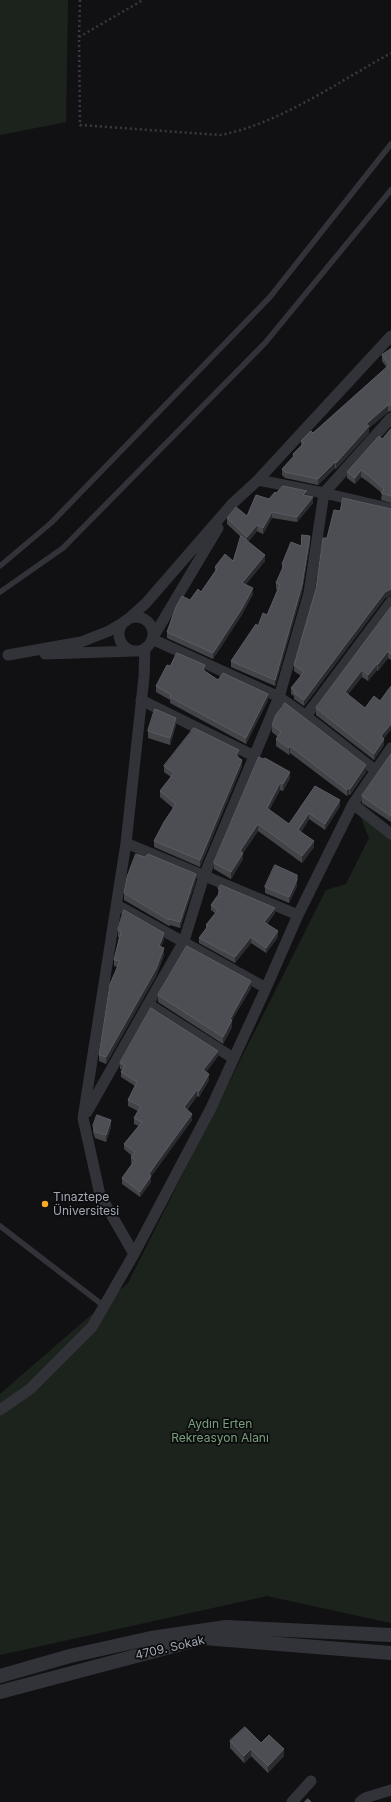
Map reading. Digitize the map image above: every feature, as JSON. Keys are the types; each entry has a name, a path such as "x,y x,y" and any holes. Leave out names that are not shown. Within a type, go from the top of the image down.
{"street":[{"path":"134,651 124,646 120,642 119,630 126,621 146,603 232,504 258,480 391,336"},
{"path":"83,1118 184,941 204,876 278,697 309,593 324,493 391,418"},
{"path":"258,480 324,493 391,509"},
{"path":"134,1254 100,1195 83,1118 126,843 145,648 152,639 232,504"},
{"path":"306,716 391,602"},
{"path":"4,656 81,642 109,631 136,617 146,620 152,629 152,639"},
{"path":"152,639 278,697 306,716 375,770"},
{"path":"4,656 134,651 145,648"},
{"path":"141,700 254,756"},
{"path":"0,1410 30,1389 92,1327 134,1254 210,1108 298,915 353,804 391,748"},
{"path":"353,804 391,834"},
{"path":"126,843 298,915"},
{"path":"117,905 266,988"},
{"path":"148,1004 234,1058"},
{"name":"4709. Sokak","path":"0,1676 70,1656 151,1638 226,1627 391,1635"},
{"name":"4709. Sokak","path":"0,1692 204,1638 391,1654"},
{"path":"292,1802 311,1780"},
{"path":"360,1802 365,1798 391,1790"}],"lane":[{"path":"0,566 51,523 270,296 391,144"},
{"path":"0,592 63,548 265,343 391,190"},
{"path":"0,1226 104,1306"}],"path":[{"path":"80,0 80,125 220,135 238,132 287,112 391,53"},
{"path":"79,38 143,0"}],"green space":[{"path":"0,0 68,0 66,122 0,135"},
{"name":"Aydın Erten Rekreasyon Alanı","path":"361,818 391,837 391,1623 267,1596 0,1655 0,1394 128,1283 326,890 346,884 369,838"}],"building":[{"path":"391,349 391,405 388,405 366,424 369,426 336,463 335,462 318,479 285,472 282,469 294,456 293,454 304,443 301,441 311,431 313,433 389,365 382,355"},
{"path":"391,429 391,496 381,493 384,489 361,470 355,478 347,472 379,436 382,439"},
{"path":"283,486 307,491 303,495 313,497 297,517 272,512 263,528 257,525 247,537 227,518 236,507 247,516 256,495 269,499"},
{"path":"343,498 391,509 391,589 385,592 304,700 294,693 295,691 291,688 304,672 294,665 316,589 323,538 327,538 334,510 340,511"},
{"path":"302,535 310,536 302,585 275,680 231,661 256,624 258,626 263,613 267,615 280,585 276,583 284,565 282,564 291,542 301,546"},
{"path":"241,536 265,555 242,583 253,588 241,610 213,653 167,632 176,607 182,596 190,600 198,589 201,592 217,569 215,567 225,554 233,561"},
{"path":"391,607 391,654 388,651 368,675 362,670 345,692 365,708 374,696 380,701 391,686 391,724 381,736 384,739 374,754 316,708"},
{"path":"177,653 205,665 203,670 218,680 223,673 268,694 246,738 170,697 171,695 156,686 167,665 170,666"},
{"path":"285,703 366,765 350,789 349,788 347,790 290,746 289,748 276,739 281,732 272,725 276,715"},
{"path":"155,709 176,718 170,738 148,731"},
{"path":"194,728 239,750 236,756 242,760 200,860 154,841 176,804 160,791 174,773 164,766"},
{"path":"391,754 391,816 362,796"},
{"path":"259,757 263,759 265,758 290,772 283,784 280,783 267,808 289,824 315,786 340,800 325,824 309,813 298,830 314,841 302,856 258,824 240,851 243,853 231,872 214,863"},
{"path":"136,854 145,857 148,854 196,874 180,922 169,920 124,893 127,877"},
{"path":"275,865 297,875 297,880 289,897 265,887"},
{"path":"221,885 275,908 264,922 278,931 266,948 251,937 235,957 199,938 208,926 206,925 218,910 211,905 221,891 218,888"},
{"path":"124,910 164,933 159,946 164,948 156,969 106,1057 99,1055 110,984 120,961 114,960 121,932 118,930"},
{"path":"187,946 251,981 230,1019 232,1020 223,1037 158,995"},
{"path":"151,1008 218,1051 203,1070 209,1074 199,1091 197,1090 184,1107 192,1114 149,1174 151,1176 140,1192 122,1178 135,1160 131,1157 135,1152 124,1144 142,1122 134,1118 141,1106 128,1100 137,1082 121,1072 125,1065 120,1063"},
{"path":"97,1115 111,1120 106,1135 95,1132 93,1126"},
{"path":"245,1727 261,1743 269,1735 284,1749 268,1766 251,1749 244,1756 230,1741"}],"place":[{"name":"Tınaztepe Üniversitesi","path":"45,1204"}]}
